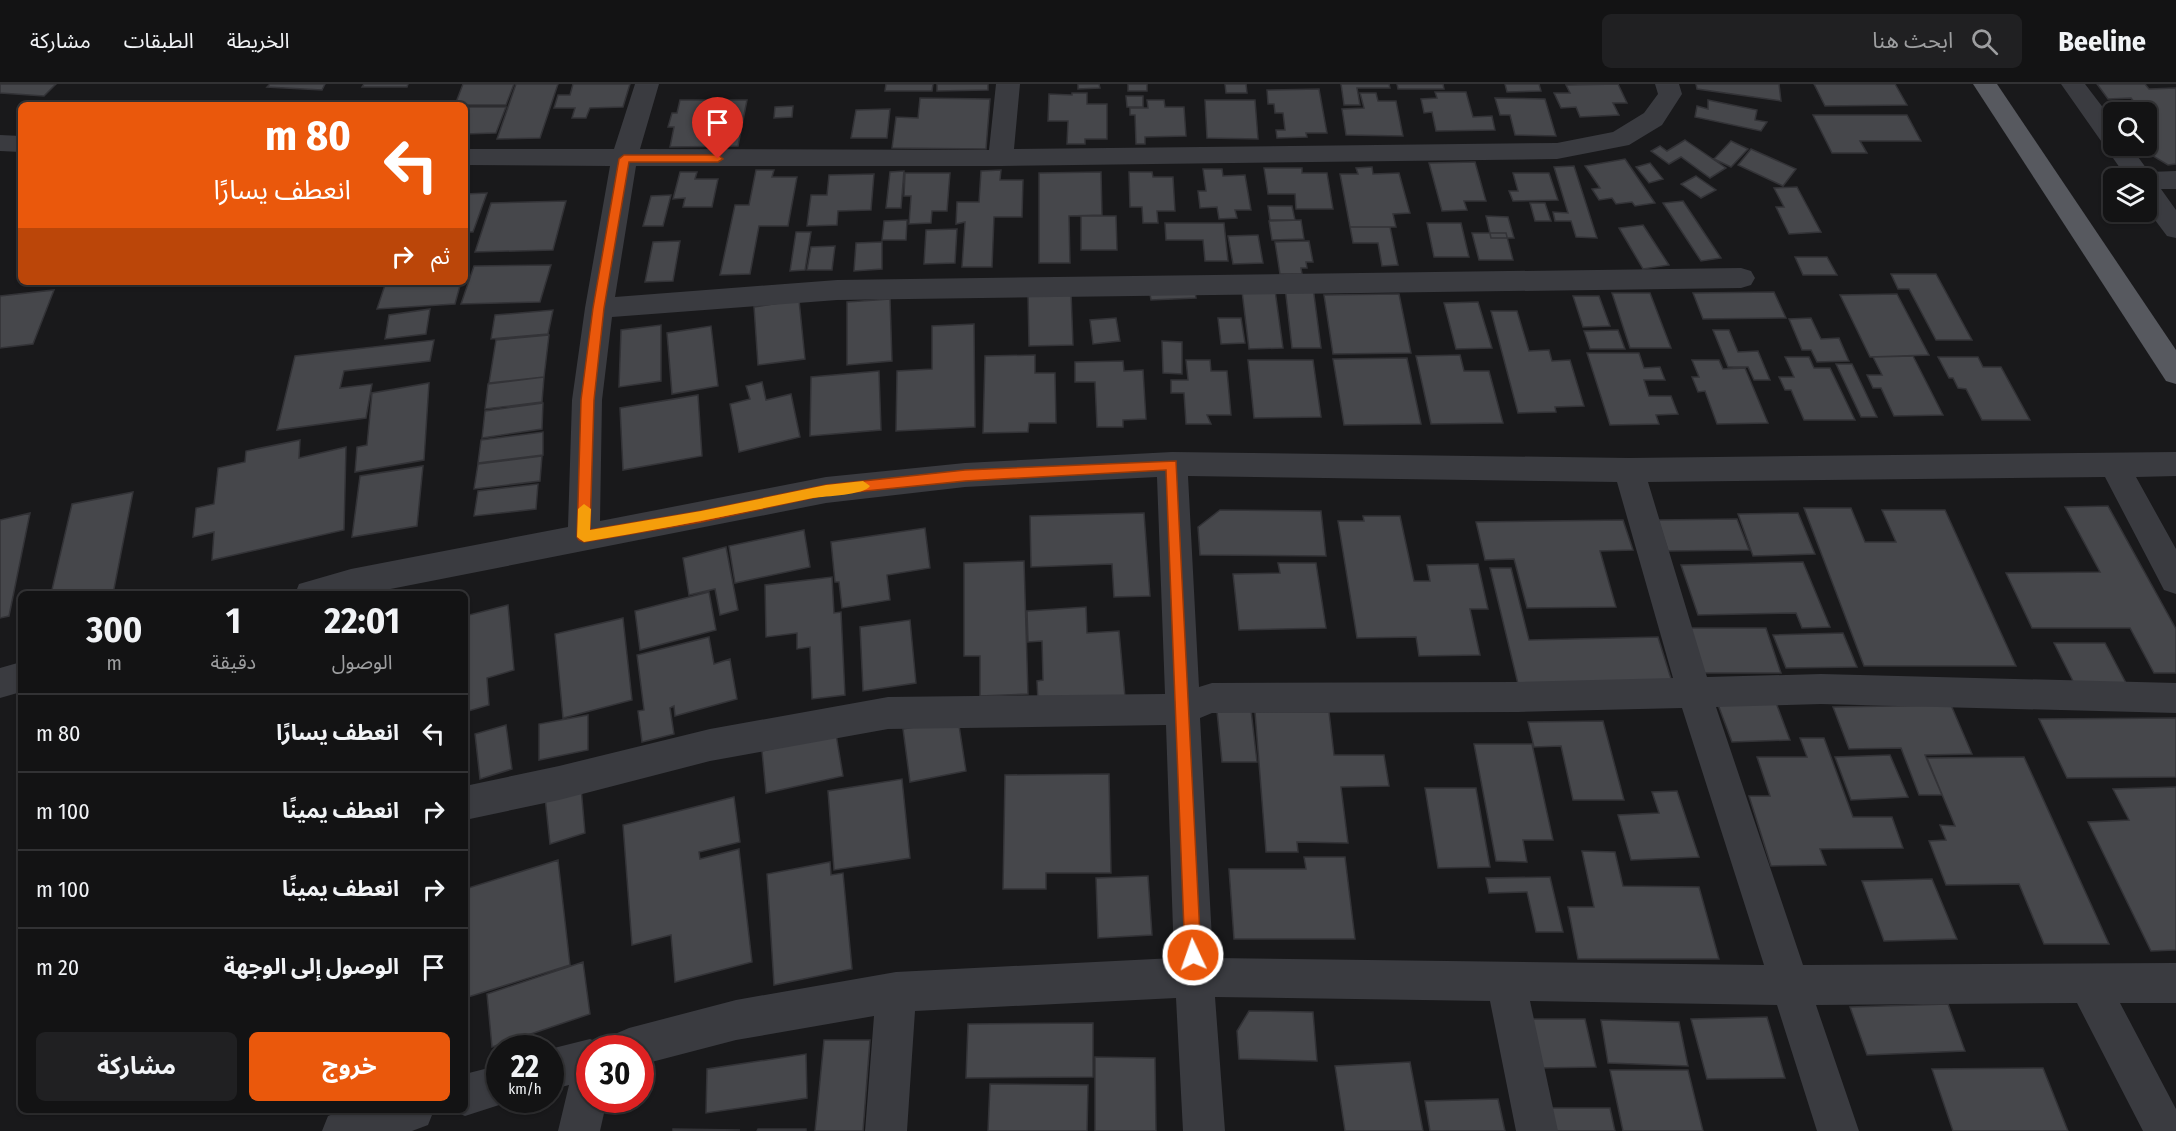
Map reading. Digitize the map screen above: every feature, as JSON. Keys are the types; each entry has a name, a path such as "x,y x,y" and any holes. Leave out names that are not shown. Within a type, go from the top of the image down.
{"main road":[{"path":"1985,84 2176,373"}],"street":[{"path":"584,537 587,400 599,308 624,159 647,84"},
{"path":"1001,158 1008,84"},
{"path":"468,157 1001,158 1323,152 1557,152 1620,139 1645,124 1653,119 1670,94 1668,84"},
{"path":"2073,84 2103,126"},
{"path":"0,143 18,144"},
{"path":"2157,181 2176,180"},
{"path":"2157,203 2176,229"},
{"path":"599,308 837,290 1741,278"},
{"path":"1172,464 1194,977 1204,1131"},
{"path":"331,591 584,537 826,490 965,476 1172,464 1629,470 2176,464"},
{"path":"2114,465 2176,580"},
{"path":"1629,470 1694,692 1838,1131"},
{"path":"0,683 18,678"},
{"path":"468,802 560,783 710,745 888,713 1183,708 1212,698 1518,697 1821,689 2176,698"},
{"path":"654,1041 736,1020 896,992 1194,977 1789,985 2176,983"},
{"path":"1506,980 1537,1131"},
{"path":"2089,985 2165,1131"},
{"path":"886,1131 896,992"},
{"path":"468,1094 486,1089"},
{"path":"343,1131 393,1113"},
{"path":"579,1131 583,1113"}],"building":[{"path":"0,84 56,84 44,96 0,93"},
{"path":"270,84 325,84 322,90 267,87"},
{"path":"364,84 408,84 407,87 362,87"},
{"path":"463,84 514,84 506,105 468,105 468,102 456,102"},
{"path":"516,84 558,84 540,138 497,139"},
{"path":"573,84 630,84 623,107 590,108 586,118 572,118 575,108 554,108 558,95 570,95"},
{"path":"886,84 933,84 932,91 885,91"},
{"path":"937,84 988,84 988,90 937,91"},
{"path":"1078,84 1099,84 1100,88 1078,89"},
{"path":"1128,84 1147,84 1147,91 1128,91"},
{"path":"1225,84 1246,84 1247,93 1226,93"},
{"path":"1341,84 1389,84 1390,88 1357,88 1360,105 1344,105"},
{"path":"1397,84 1443,84 1444,89 1398,89"},
{"path":"1505,84 1539,84 1541,91 1507,92"},
{"path":"1618,84 1627,103 1613,103 1619,115 1580,117 1576,107 1561,108 1554,93 1570,93 1566,85"},
{"path":"1696,84 1779,84 1781,101 1697,89"},
{"path":"1814,84 1895,84 1907,105 1825,106"},
{"path":"2097,84 2145,84 2149,89 2176,88 2176,164 2168,165 2153,156 2157,156 2157,102 2134,102 2131,98 2108,99"},
{"path":"1319,89 1327,133 1306,133 1307,137 1277,138 1276,130 1285,130 1283,113 1275,113 1274,104 1268,104 1267,90"},
{"path":"1435,92 1466,92 1473,117 1492,116 1495,130 1436,131 1432,112 1424,113 1421,99 1437,98"},
{"path":"1072,93 1087,93 1087,104 1107,104 1107,139 1085,139 1085,144 1067,144 1068,121 1048,121 1049,94 1072,95"},
{"path":"1360,93 1376,93 1378,101 1396,101 1403,136 1346,135 1342,109 1364,108"},
{"path":"1126,96 1143,96 1143,107 1127,107"},
{"path":"920,98 990,99 986,149 892,148 896,117 918,118"},
{"path":"1495,98 1545,99 1556,136 1515,135 1510,115 1500,115"},
{"path":"680,100 747,100 738,146 670,147 674,127 668,127 672,113 677,113"},
{"path":"1147,100 1164,100 1165,107 1184,107 1186,136 1145,137 1145,144 1136,144 1135,115 1130,115 1130,108 1148,108"},
{"path":"1205,100 1255,100 1258,139 1207,138"},
{"path":"1708,100 1757,110 1755,120 1767,122 1761,131 1695,117 1697,106 1708,109"},
{"path":"793,106 792,117 774,118 775,107"},
{"path":"468,107 506,107 496,133 468,134"},
{"path":"890,109 887,138 851,138 856,110"},
{"path":"1813,115 1907,115 1921,141 1860,141 1867,153 1832,153"},
{"path":"1685,140 1726,168 1710,178 1681,157 1669,164 1651,151 1660,146 1667,151"},
{"path":"1731,141 1748,149 1731,167 1714,159"},
{"path":"1751,149 1796,169 1783,186 1738,165"},
{"path":"1625,159 1655,203 1635,206 1632,202 1616,204 1612,198 1599,200 1592,189 1600,188 1585,166"},
{"path":"1475,162 1486,201 1464,201 1467,210 1442,211 1429,163"},
{"path":"1650,163 1663,179 1649,183 1636,167"},
{"path":"1574,166 1597,238 1576,237 1571,221 1555,221 1553,212 1568,213 1554,167"},
{"path":"1372,167 1373,174 1399,173 1410,213 1393,214 1396,227 1350,227 1340,174 1358,174 1356,168"},
{"path":"1264,168 1302,168 1302,173 1327,173 1333,209 1296,209 1295,194 1268,194"},
{"path":"1203,169 1222,169 1223,176 1245,175 1251,210 1235,210 1237,218 1219,219 1217,207 1200,208 1198,191 1206,191"},
{"path":"756,170 774,170 772,177 797,177 788,226 759,226 750,274 720,275 735,205 749,205"},
{"path":"1001,170 1000,180 1023,180 1022,217 994,217 992,267 962,267 965,222 956,224 957,202 979,202 981,171"},
{"path":"904,171 901,208 886,208 890,172"},
{"path":"680,172 697,172 695,179 718,179 712,207 683,207 685,198 673,199"},
{"path":"1101,172 1102,215 1069,216 1070,263 1039,263 1039,173"},
{"path":"1129,172 1152,172 1153,177 1173,177 1175,211 1157,211 1158,223 1143,223 1142,207 1130,207"},
{"path":"905,173 950,173 947,211 932,211 931,223 909,224 911,196 904,196"},
{"path":"1513,173 1549,173 1558,200 1513,201 1509,191 1518,191"},
{"path":"874,174 871,210 838,211 837,225 807,226 811,195 827,195 829,175"},
{"path":"1696,176 1716,190 1701,198 1681,184"},
{"path":"1797,187 1821,232 1789,234 1776,207 1784,207 1774,188"},
{"path":"487,193 473,232 468,232 468,194"},
{"path":"671,195 663,226 643,226 651,196"},
{"path":"566,201 553,250 475,252 491,203"},
{"path":"1683,201 1721,258 1701,261 1663,203"},
{"path":"1530,203 1545,203 1551,221 1535,221"},
{"path":"1268,206 1292,206 1295,220 1270,220"},
{"path":"1081,216 1116,216 1117,250 1081,250"},
{"path":"1486,216 1508,217 1514,238 1491,238"},
{"path":"907,220 906,240 882,240 884,221"},
{"path":"1301,220 1304,239 1272,240 1269,221"},
{"path":"1165,223 1224,223 1228,261 1205,261 1203,240 1166,240"},
{"path":"1427,223 1461,223 1469,257 1434,257"},
{"path":"1643,225 1669,265 1643,269 1619,228"},
{"path":"1350,227 1390,227 1398,265 1382,266 1378,243 1353,243"},
{"path":"957,229 955,263 924,264 926,230"},
{"path":"796,232 811,232 805,270 790,271"},
{"path":"1472,233 1506,233 1513,260 1479,260"},
{"path":"1258,235 1263,263 1233,264 1228,236"},
{"path":"680,241 673,281 645,282 653,242"},
{"path":"1309,241 1313,262 1306,262 1307,268 1301,268 1302,274 1280,274 1275,242"},
{"path":"882,242 882,269 854,271 856,243"},
{"path":"835,246 832,270 807,270 811,247"},
{"path":"1795,257 1827,257 1837,275 1803,275"},
{"path":"551,265 540,302 461,304 474,266"},
{"path":"1891,274 1936,274 1972,340 1936,340 1909,289 1898,289"},
{"path":"1193,280 1196,298 1151,300 1148,282"},
{"path":"1241,283 1274,283 1283,348 1249,349"},
{"path":"385,285 460,285 455,304 377,309"},
{"path":"1285,287 1313,287 1321,348 1292,348"},
{"path":"54,290 33,344 0,348 0,296"},
{"path":"1071,292 1073,345 1029,346 1028,294"},
{"path":"1774,292 1786,318 1703,319 1693,293"},
{"path":"1612,293 1650,293 1671,348 1630,348"},
{"path":"1399,294 1411,353 1333,354 1324,295"},
{"path":"1897,294 1929,355 1870,357 1840,295"},
{"path":"1573,296 1599,296 1610,326 1583,327"},
{"path":"890,299 892,361 847,365 847,302"},
{"path":"799,300 805,359 758,365 754,307"},
{"path":"1478,302 1492,348 1456,349 1444,303"},
{"path":"430,309 426,334 385,339 389,315"},
{"path":"553,310 548,334 491,339 495,315"},
{"path":"1491,311 1517,311 1529,351 1549,350 1552,361 1570,360 1584,406 1555,407 1556,412 1518,413"},
{"path":"1116,318 1120,341 1093,344 1090,320"},
{"path":"1218,318 1241,318 1245,343 1221,344"},
{"path":"1811,318 1821,339 1839,338 1849,361 1817,362 1811,350 1802,350 1789,319"},
{"path":"974,324 975,427 896,431 897,371 932,369 932,326"},
{"path":"661,325 661,381 619,387 621,330"},
{"path":"711,326 718,386 672,394 667,333"},
{"path":"1618,330 1625,349 1590,349 1584,331"},
{"path":"1713,330 1729,330 1738,352 1758,351 1770,380 1754,380 1748,367 1728,367"},
{"path":"549,335 544,377 489,383 496,340"},
{"path":"434,340 430,361 344,371 340,388 372,384 366,418 277,430 295,356"},
{"path":"1162,341 1182,342 1182,374 1163,373"},
{"path":"1587,353 1639,353 1644,368 1660,367 1665,380 1644,380 1649,396 1671,396 1678,414 1656,415 1659,424 1610,425"},
{"path":"1035,355 1035,373 1055,373 1056,423 1029,423 1028,432 983,433 985,356"},
{"path":"1460,355 1464,371 1489,371 1503,423 1431,424 1416,356"},
{"path":"1913,356 1943,415 1894,416 1881,388 1873,388 1867,375 1882,375 1873,357"},
{"path":"1785,357 1809,357 1814,368 1830,368 1855,420 1804,420 1791,390 1785,390 1779,377 1794,377"},
{"path":"1938,357 1978,357 1983,367 2001,367 2030,420 1982,420 1966,389 1958,388 1953,378 1949,378"},
{"path":"1407,358 1421,424 1344,425 1333,359"},
{"path":"1186,360 1210,360 1211,371 1227,371 1231,415 1207,415 1211,424 1186,424 1184,393 1171,393 1171,380 1188,380"},
{"path":"1248,360 1313,360 1321,417 1254,418"},
{"path":"1692,360 1719,360 1723,369 1745,368 1768,423 1717,424 1705,391 1698,392 1692,377 1699,377"},
{"path":"1123,361 1124,371 1143,370 1146,419 1123,420 1123,427 1097,427 1095,382 1075,382 1075,362"},
{"path":"1836,364 1852,364 1877,417 1861,417"},
{"path":"879,371 881,430 810,436 811,377"},
{"path":"544,377 542,402 485,409 488,384"},
{"path":"762,382 766,400 791,394 800,437 739,452 730,404 750,399 746,386"},
{"path":"429,383 424,460 355,472 357,447 367,445 372,393"},
{"path":"698,395 702,456 623,470 620,408"},
{"path":"543,403 542,429 482,438 485,411"},
{"path":"543,432 543,455 478,463 481,440"},
{"path":"300,440 299,458 346,447 344,530 212,560 214,532 193,537 196,508 214,504 218,468 245,462 246,451"},
{"path":"542,456 540,481 474,489 478,464"},
{"path":"423,466 417,526 352,537 360,476"},
{"path":"538,484 536,509 474,516 478,491"},
{"path":"133,492 114,591 52,591 72,504"},
{"path":"2108,506 2176,629 2176,673 2154,673 2130,628 2032,628 2006,573 2100,572 2065,507"},
{"path":"1804,508 1851,508 1865,542 1896,542 1882,510 1945,510 2016,666 1864,666"},
{"path":"1220,510 1321,511 1326,556 1200,555 1198,527"},
{"path":"30,513 9,616 0,618 0,520"},
{"path":"1144,513 1150,596 1114,597 1112,564 1031,567 1030,516"},
{"path":"1798,513 1815,554 1753,556 1738,514"},
{"path":"1363,516 1400,516 1414,581 1430,581 1427,565 1478,564 1488,609 1470,609 1480,655 1419,656 1416,637 1357,638 1338,521 1364,521"},
{"path":"1737,519 1749,550 1668,551 1658,520"},
{"path":"1623,520 1633,550 1600,551 1616,607 1527,608 1514,559 1485,560 1476,522"},
{"path":"925,528 930,568 887,575 890,600 842,608 839,582 835,582 831,542"},
{"path":"804,530 810,567 735,583 729,546"},
{"path":"726,547 738,610 720,615 715,589 689,595 683,558"},
{"path":"1024,561 1028,694 980,696 980,656 964,656 964,563"},
{"path":"1803,562 1830,627 1802,628 1796,613 1698,615 1681,565"},
{"path":"1278,563 1316,563 1326,628 1239,630 1233,574 1280,573"},
{"path":"1490,568 1511,568 1529,640 1658,637 1673,685 1519,688"},
{"path":"832,577 834,613 841,612 845,695 812,699 810,647 797,649 797,633 766,637 765,585"},
{"path":"709,592 716,630 640,650 635,611"},
{"path":"508,605 514,670 487,678 489,705 468,711 468,615"},
{"path":"1086,607 1087,633 1119,631 1125,697 1038,702 1037,681 1043,680 1042,641 1028,642 1027,611"},
{"path":"623,618 632,700 563,718 555,634"},
{"path":"910,620 916,683 863,691 860,627"},
{"path":"1689,628 1766,628 1781,673 1702,673"},
{"path":"1843,633 1857,667 1786,668 1773,635"},
{"path":"709,637 714,664 730,659 737,699 675,716 674,706 670,708 674,734 642,742 638,711 644,710 637,655"},
{"path":"2054,643 2105,643 2126,683 2074,683"},
{"path":"1775,700 1790,740 1732,742 1717,702"},
{"path":"1951,705 1972,754 1925,755 1942,795 1919,795 1901,748 1849,749 1833,707"},
{"path":"1251,710 1257,762 1222,762 1217,711"},
{"path":"1255,712 1329,712 1334,755 1384,755 1389,786 1341,787 1348,843 1297,842 1298,852 1266,852"},
{"path":"588,715 588,750 539,760 539,724"},
{"path":"2176,718 2176,777 2067,778 2039,719"},
{"path":"958,719 966,771 910,782 903,729"},
{"path":"1603,721 1624,800 1573,800 1561,746 1534,747 1528,722"},
{"path":"506,725 512,769 480,779 475,734"},
{"path":"836,734 843,776 766,793 762,751"},
{"path":"1800,738 1824,738 1853,817 1892,817 1903,848 1820,849 1826,865 1771,866 1749,796 1770,796 1757,757 1807,757"},
{"path":"1474,744 1532,744 1553,840 1523,840 1527,862 1496,861"},
{"path":"1890,755 1908,797 1851,800 1835,757"},
{"path":"2024,757 2109,944 2044,944 2019,884 1946,885 1929,841 1946,840 1940,825 1955,826 1927,758"},
{"path":"1109,774 1111,873 1046,873 1046,889 1003,889 1005,775"},
{"path":"902,779 910,858 834,870 828,791"},
{"path":"581,787 585,833 550,844 545,797"},
{"path":"2176,787 2176,950 2151,951 2088,822 2129,820 2113,789"},
{"path":"1425,788 1476,788 1490,867 1438,868"},
{"path":"1677,791 1699,857 1631,860 1618,815 1659,813 1652,792"},
{"path":"734,797 740,842 699,852 700,859 739,849 752,962 675,982 671,935 632,945 623,825"},
{"path":"1582,851 1615,852 1623,886 1699,887 1719,959 1578,959 1568,907 1594,907"},
{"path":"1304,857 1345,857 1355,939 1234,939 1229,869 1306,869"},
{"path":"558,860 570,965 468,997 468,888"},
{"path":"830,862 831,875 843,873 852,969 774,985 767,874"},
{"path":"1148,876 1152,935 1098,938 1096,878"},
{"path":"1550,877 1563,932 1536,932 1527,892 1489,893 1486,878"},
{"path":"1932,879 1957,939 1884,941 1862,881"},
{"path":"583,962 590,1014 528,1035 491,1035 487,994"},
{"path":"1948,1004 1965,1051 1867,1055 1850,1007"},
{"path":"1249,1011 1313,1012 1317,1061 1239,1059 1237,1031"},
{"path":"1767,1017 1785,1078 1707,1079 1691,1019"},
{"path":"1529,1019 1585,1019 1596,1067 1539,1068"},
{"path":"1601,1020 1679,1022 1688,1066 1608,1063"},
{"path":"1093,1023 1093,1077 966,1078 968,1024"},
{"path":"824,1040 870,1040 863,1131 815,1131"},
{"path":"806,1054 807,1098 706,1113 707,1069"},
{"path":"1095,1057 1155,1058 1156,1131 1095,1131"},
{"path":"1410,1062 1423,1131 1345,1131 1335,1066"},
{"path":"2043,1068 2068,1131 1953,1131 1932,1069"},
{"path":"1610,1070 1688,1070 1703,1131 1623,1131"},
{"path":"990,1084 1088,1085 1087,1131 988,1131"},
{"path":"1498,1099 1505,1131 1430,1131 1425,1101"},
{"path":"1541,1108 1610,1108 1615,1131 1545,1131"},
{"path":"673,1129 740,1130 673,1131"},
{"path":"758,1129 806,1129 806,1131 757,1131"}],"slow traffic":[{"path":"584,509 584,537 826,490 863,486"}],"route":[{"path":"718,159 624,159 599,308 587,400 584,537 826,490 965,476 1172,464 1193,955"}]}
